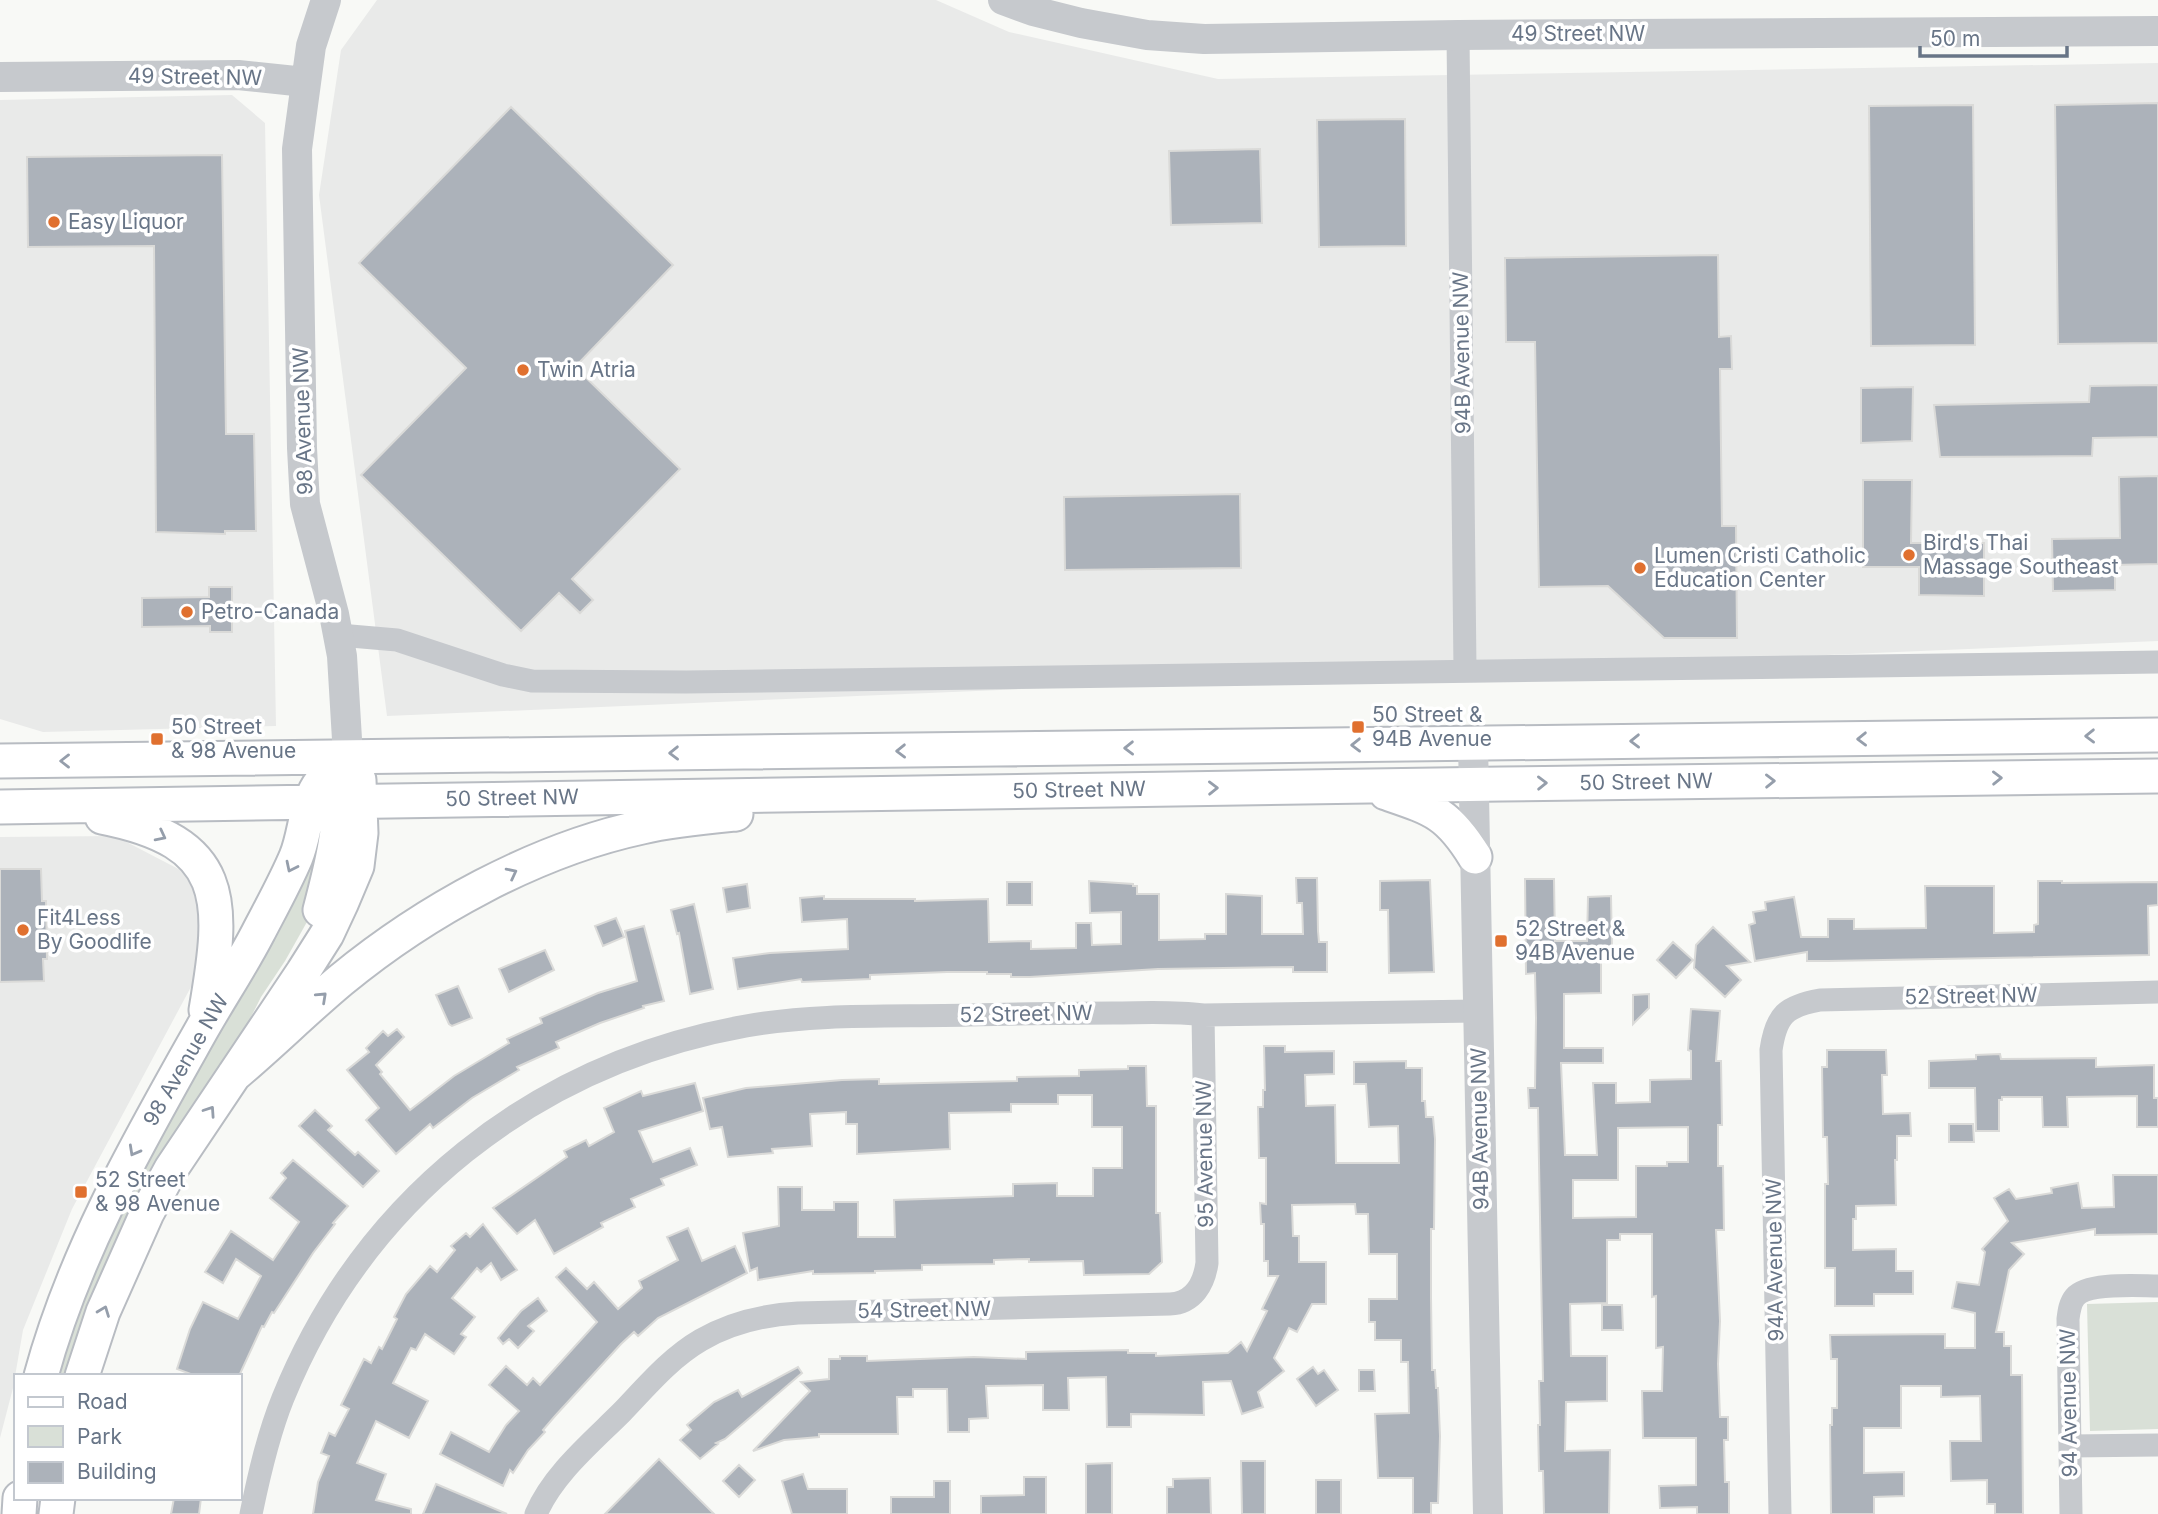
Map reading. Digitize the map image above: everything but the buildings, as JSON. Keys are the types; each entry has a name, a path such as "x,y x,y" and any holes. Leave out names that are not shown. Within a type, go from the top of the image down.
{"main road":[{"name":"50 Street NW","path":"340,783 442,773 539,771 614,754 2158,735"},
{"path":"0,761 288,756 327,762 340,783"},
{"path":"0,807 48,807 173,786 299,777 320,772 340,783"},
{"name":"50 Street NW","path":"340,783 924,792 2158,776"},
{"name":"98 Avenue NW","path":"42,1374 52,1337 83,1255 120,1177 203,1027 249,951 296,855 307,822 340,783 361,833 357,866 327,934 171,1169 147,1213 103,1312 83,1374"},
{"path":"1363,786 1423,806 1446,818 1475,856"},
{"path":"234,1075 341,980 388,945 452,904 540,859 641,827 924,792"},
{"path":"48,807 126,822 159,833 186,851 206,873 215,900 218,932 203,1027"}],"street":[{"path":"305,82 311,46 326,0"},
{"name":"49 Street NW","path":"1003,0 1081,23 1147,35 1204,39 2158,31"},
{"name":"94B Avenue NW","path":"1458,35 1465,670"},
{"name":"49 Street NW","path":"0,77 238,75 305,82"},
{"name":"98 Avenue NW","path":"305,82 296,167 303,492 339,635 346,700 340,783"},
{"path":"339,635 397,640 503,675 532,681 998,679 1465,670 1833,668 2158,662"},
{"name":"94B Avenue NW","path":"1473,743 1488,1514"},
{"name":"52 Street NW","path":"1786,1011 1794,1005 1820,1000 2158,992"},
{"name":"52 Street NW","path":"251,1514 267,1443 282,1401 313,1334 356,1264 407,1205 451,1162 498,1127 583,1077 680,1041 747,1026 793,1020 1089,1013 1180,1012 1203,1015 1477,1011"},
{"name":"94A Avenue NW","path":"1780,1514 1771,1049 1778,1022 1786,1011"},
{"name":"95 Avenue NW","path":"1196,1291 1205,1275 1207,1263 1203,1015"},
{"name":"94 Avenue NW","path":"2071,1514 2068,1319 2072,1301 2077,1295 2092,1288 2158,1286"},
{"name":"54 Street NW","path":"536,1514 578,1456 663,1369 701,1340 734,1326 776,1314 1177,1303 1196,1291"},
{"path":"2070,1446 2158,1445"}],"shaded area":[{"path":"377,0 936,0 1009,32 1218,79 2158,63 2158,641 387,716 319,195 341,50"},
{"path":"232,95 265,123 276,726 43,732 0,719 0,100"},
{"path":"115,836 190,875 198,887 203,952 192,985 72,1209 23,1330 13,1388 0,1438 0,837"}],"green space":[{"path":"321,830 312,913 261,997 71,1374 57,1374 95,1264 140,1173"},
{"path":"2158,1302 2158,1429 2090,1431 2087,1304"}],"place":[{"name":"Easy Liquor","path":"54,222"},
{"name":"Twin Atria","path":"523,370"},
{"name":"Bird's Thai Massage Southeast","path":"1909,555"},
{"name":"Lumen Cristi Catholic Education Center","path":"1640,568"},
{"name":"Petro-Canada","path":"187,612"},
{"name":"50 Street & 94B Avenue","path":"1358,727"},
{"name":"50 Street & 98 Avenue","path":"157,739"},
{"name":"Fit4Less By Goodlife","path":"23,930"},
{"name":"52 Street & 94B Avenue","path":"1501,941"},
{"name":"52 Street & 98 Avenue","path":"81,1192"}]}
